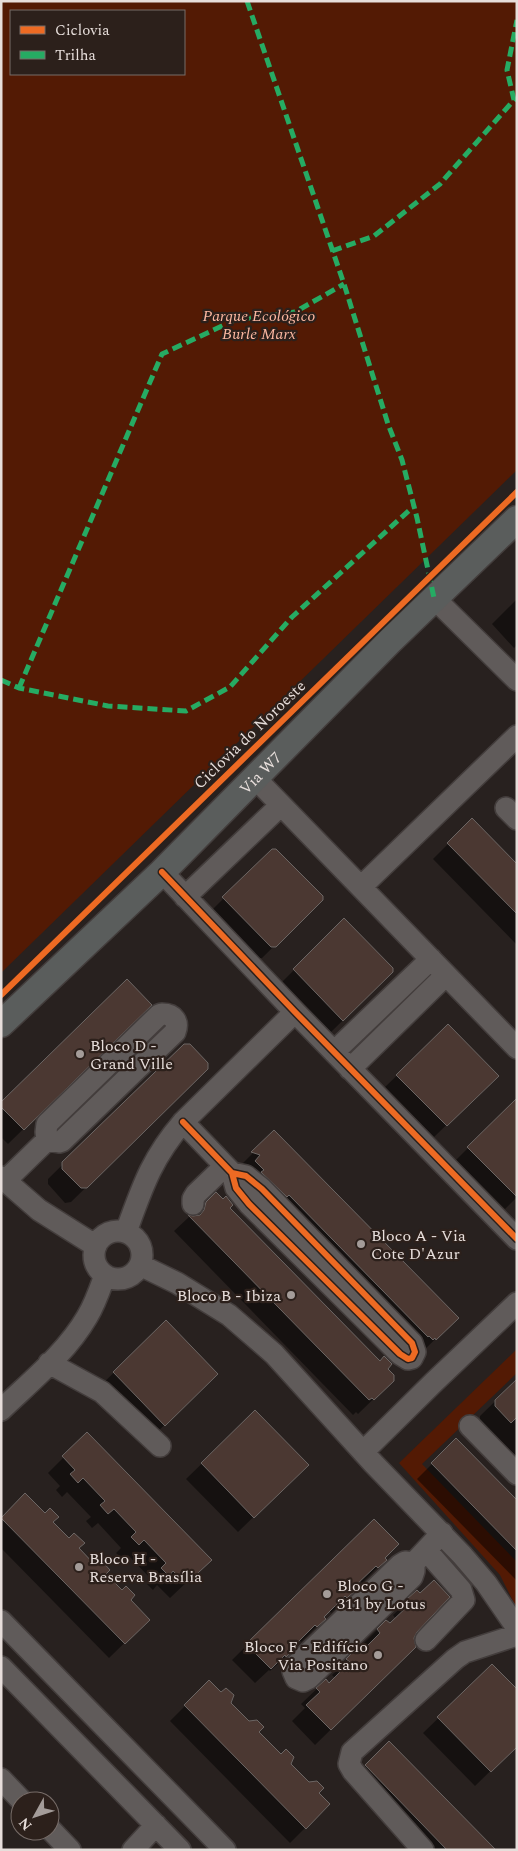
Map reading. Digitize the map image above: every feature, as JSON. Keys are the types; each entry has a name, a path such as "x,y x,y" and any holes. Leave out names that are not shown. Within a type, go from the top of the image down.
{"main road":[{"name":"Via W7","path":"1,1024 162,872 434,598 517,519"}],"street":[{"path":"434,598 517,680"},
{"path":"362,886 517,736"},
{"path":"256,778 517,1048"},
{"path":"185,897 281,805"},
{"path":"162,872 350,1069 517,1239"},
{"path":"334,1052 431,959"},
{"path":"350,1069 446,976"},
{"path":"126,1232 155,1158 167,1140 183,1122 296,1012"},
{"path":"47,1140 47,1124 159,1015 168,1014 172,1016 177,1024 175,1032 62,1141 47,1140 3,1179 39,1210 96,1246"},
{"path":"183,1122 228,1170 236,1188 264,1220 400,1354 408,1359 412,1358 416,1352 412,1343 278,1204 246,1176 228,1170"},
{"path":"193,1204 192,1199 196,1194 228,1170"},
{"path":"114,1231 126,1232 139,1242 142,1249 140,1265 131,1275 125,1278 118,1279 105,1275 94,1259 96,1246 103,1236 108,1233 114,1231"},
{"path":"140,1265 229,1315 274,1354 363,1452 442,1533 486,1583 517,1628"},
{"path":"1,1410 66,1346 88,1317 105,1275"},
{"path":"363,1452 434,1382 515,1308"},
{"path":"49,1363 102,1392 160,1446"},
{"path":"470,1426 517,1474"},
{"path":"420,1556 400,1565 295,1666 293,1671 296,1678 300,1680 307,1679 412,1577 420,1556 442,1533"},
{"path":"420,1556 460,1590 464,1600 426,1640"},
{"path":"1,1621 225,1850"},
{"path":"424,1850 353,1771 349,1764 352,1752 455,1659 465,1652 517,1635"},
{"path":"1,1666 180,1850"},
{"path":"1,1780 12,1791"},
{"path":"133,1850 156,1825"},
{"path":"60,1840 70,1850"}],"green space":[{"name":"Parque Ecológico Burle Marx","path":"1,1 517,1 517,470 1,973"},
{"path":"517,1349 517,1373 422,1464 517,1562 517,1609 500,1575 399,1463"}],"building":[{"path":"472,818 517,864 517,914 447,843"},
{"path":"272,849 276,849 323,896 323,900 276,947 271,947 222,897"},
{"path":"344,918 393,968 393,972 343,1021 293,969"},
{"name":"Bloco D - Grand Ville","path":"127,979 152,1005 24,1130 1,1107 1,1102"},
{"path":"448,1024 499,1076 447,1126 396,1075"},
{"path":"184,1044 190,1044 208,1063 208,1069 87,1188 81,1188 62,1169 62,1162"},
{"path":"517,1098 517,1197 467,1147"},
{"name":"Bloco A - Via Cote D'Azur","path":"274,1130 459,1318 436,1340 435,1338 433,1340 428,1337 289,1195 287,1197 261,1172 264,1170 255,1161 260,1155 251,1152"},
{"name":"Bloco B - Ibiza","path":"216,1192 223,1199 226,1196 233,1205 230,1208 380,1361 384,1356 392,1364 388,1369 394,1375 394,1381 374,1400 372,1398 369,1400 188,1215 200,1215 204,1210 206,1202"},
{"path":"166,1320 218,1374 165,1426 113,1372"},
{"path":"517,1379 517,1417 511,1423 495,1406 495,1400"},
{"path":"255,1410 309,1465 254,1518 201,1463"},
{"path":"87,1432 212,1560 186,1584 173,1571 169,1576 161,1568 166,1563 144,1540 139,1545 131,1537 136,1532 114,1509 108,1514 100,1505 105,1501 83,1478 78,1483 70,1474 75,1470 62,1456"},
{"path":"456,1438 517,1500 517,1551 431,1463"},
{"name":"Bloco H - Reserva Brasília","path":"25,1493 45,1513 50,1508 59,1517 53,1522 69,1538 74,1533 85,1543 79,1548 95,1565 101,1560 110,1570 106,1574 122,1590 126,1586 135,1595 131,1600 150,1620 125,1644 1,1518"},
{"name":"Bloco G - 311 by Lotus","path":"374,1519 399,1544 385,1558 387,1560 378,1568 376,1566 354,1587 356,1590 347,1598 345,1596 324,1617 326,1619 317,1627 315,1625 293,1647 295,1649 286,1657 285,1655 271,1669 246,1644"},
{"name":"Bloco F - Edifício Via Positano","path":"434,1580 450,1597 417,1632 414,1638 416,1647 331,1730 306,1705 320,1692 316,1688 326,1679 329,1683 350,1662 346,1659 356,1649 360,1653 380,1633 377,1629 386,1620 390,1623 411,1603 407,1599 417,1590 420,1593"},
{"path":"492,1664 517,1689 517,1747 491,1772 437,1717"},
{"path":"209,1680 221,1692 226,1688 234,1695 231,1703 249,1721 257,1720 264,1727 259,1732 281,1754 286,1749 294,1757 291,1764 309,1782 317,1781 324,1788 319,1793 330,1804 306,1829 184,1705"},
{"path":"389,1741 496,1850 447,1850 365,1765"}],"marked path":[{"path":"247,1 344,284 388,424 402,460 417,518 434,598"},
{"path":"332,251 374,236 440,184 514,100 507,70 517,20"},
{"path":"19,688 162,354 235,320 295,312 344,284"},
{"path":"1,680 19,688 108,706 186,711 230,687 292,617 414,506"}],"cycle path":[{"name":"Ciclovia do Noroeste","path":"1,995 517,492"},
{"path":"162,872 295,1012 517,1239"},
{"path":"183,1122 232,1173 236,1188 249,1204 400,1354 408,1359 412,1358 415,1352 412,1343 262,1189 246,1176 232,1173"}],"place":[{"name":"Bloco D - Grand Ville","path":"80,1054"},
{"name":"Bloco A - Via Cote D'Azur","path":"361,1244"},
{"name":"Bloco B - Ibiza","path":"291,1295"},
{"name":"Bloco H - Reserva Brasília","path":"79,1567"},
{"name":"Bloco G - 311 by Lotus","path":"327,1594"},
{"name":"Bloco F - Edifício Via Positano","path":"378,1655"}]}
